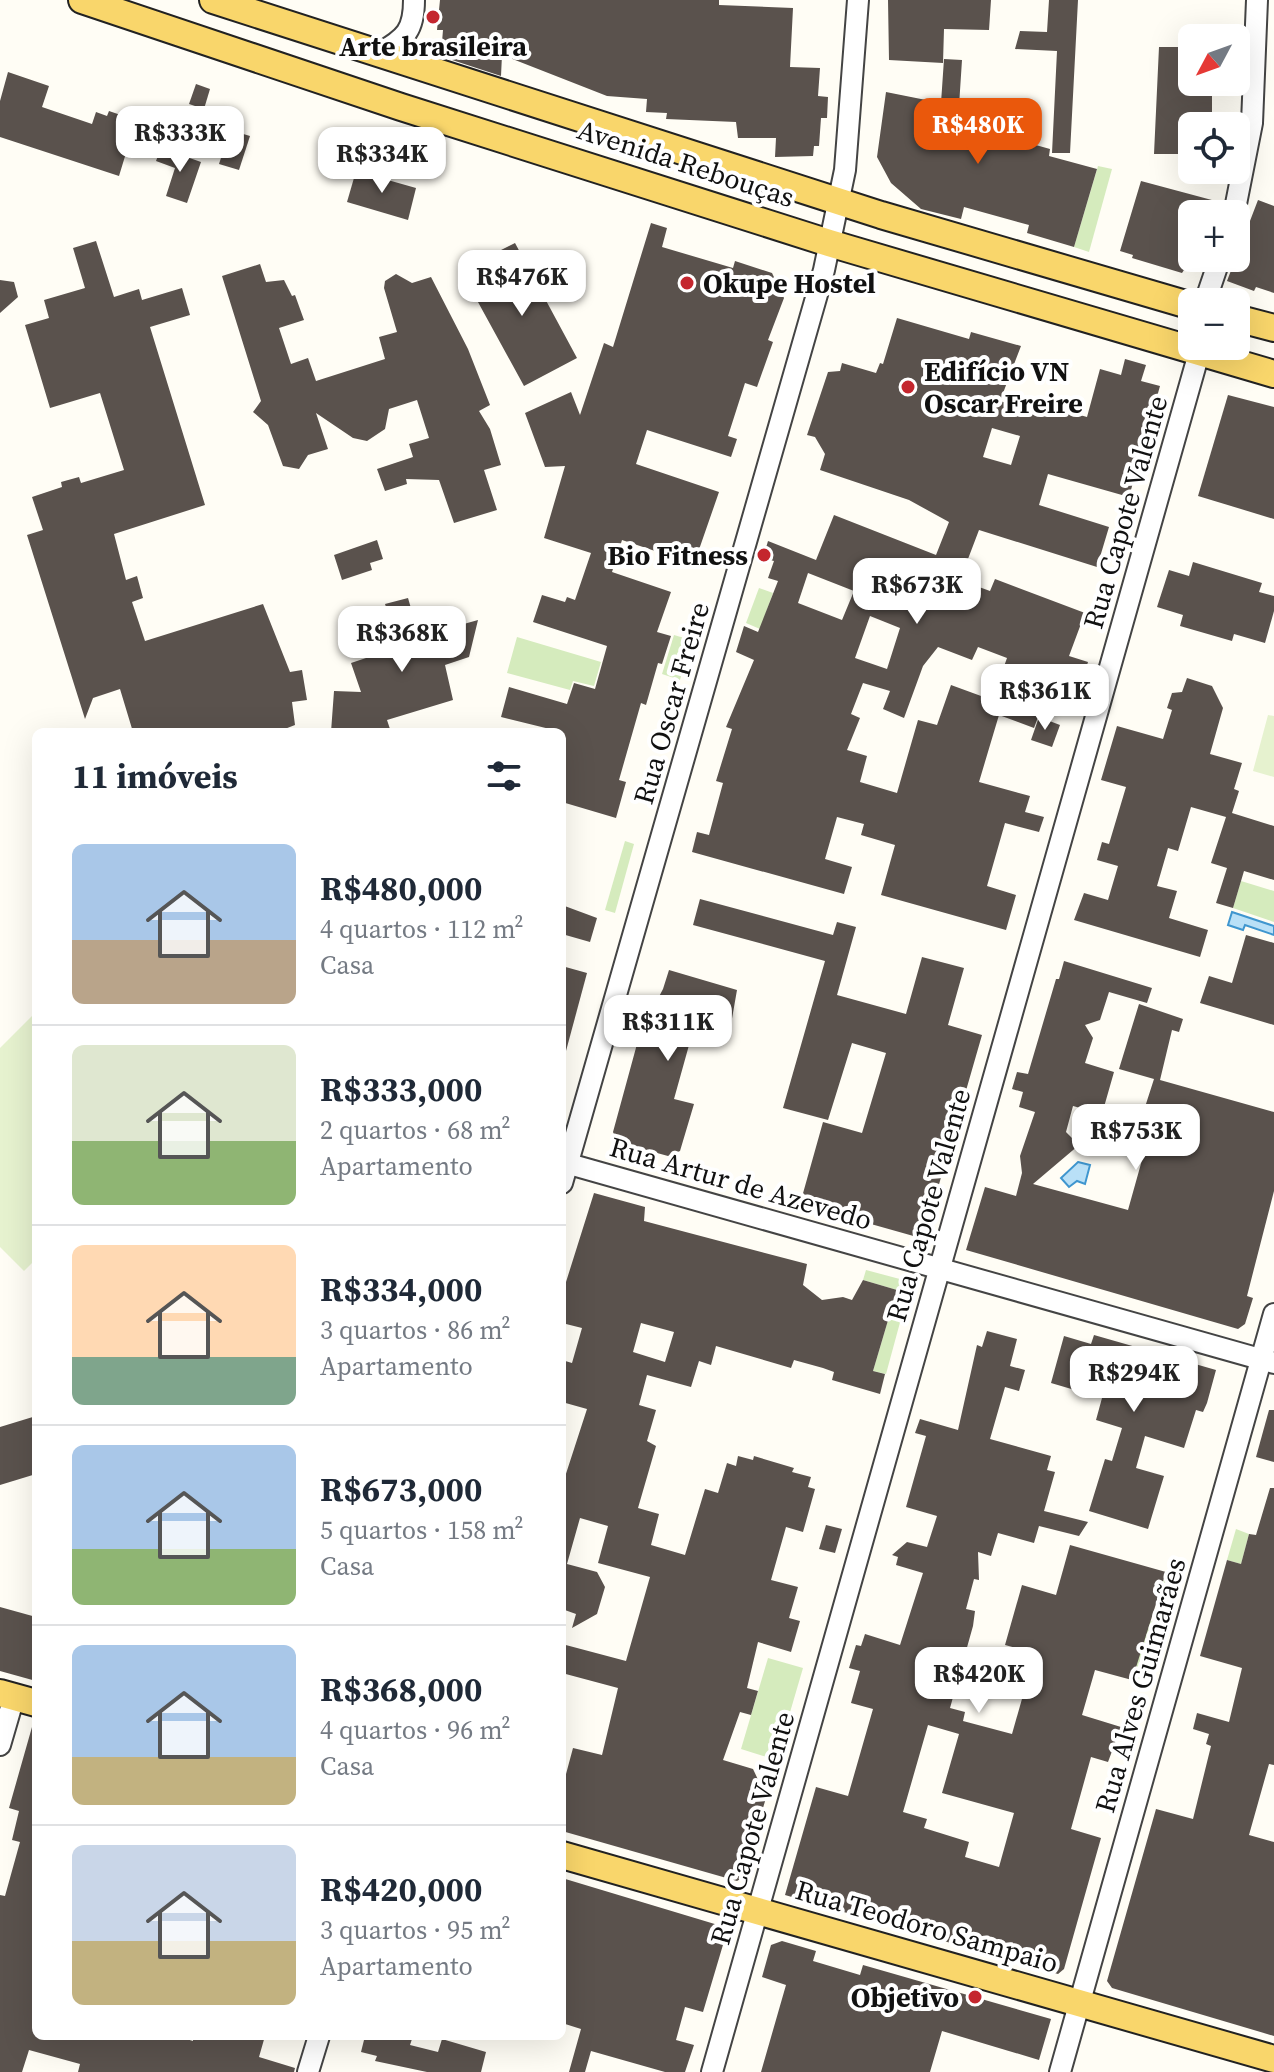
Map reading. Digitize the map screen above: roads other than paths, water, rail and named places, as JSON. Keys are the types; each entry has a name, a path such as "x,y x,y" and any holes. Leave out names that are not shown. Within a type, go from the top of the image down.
{"main road":[{"name":"Avenida Rebouças","path":"82,0 371,97 829,243 1178,347"},
{"name":"Avenida Rebouças","path":"213,0 838,202 1178,302"},
{"path":"1250,322 1274,328"},
{"name":"Avenida Rebouças","path":"1224,360 1274,374"},
{"name":"Rua Teodoro Sampaio","path":"566,1856 1274,2059"}],"street":[{"path":"380,53 398,43 408,31 414,21 414,0"},
{"name":"Rua Oscar Freire","path":"566,1162 785,413 829,243 850,127 858,0"},
{"path":"1237,200 1252,123 1257,0"},
{"name":"Rua Capote Valente","path":"712,2072 744,1991 758,1911 1197,360"},
{"name":"Rua Artur de Azevedo","path":"566,1170 939,1268 1268,1361"},
{"name":"Rua Alves Guimarães","path":"1060,2072 1268,1361 1274,1314"},
{"path":"0,1745 17,1698"},
{"path":"308,2072 318,2040"}],"water":[{"path":"1232,912 1274,926 1274,935 1245,925 1243,930 1228,925"},
{"path":"1078,1162 1090,1165 1085,1184 1077,1181 1069,1187 1061,1178"}],"place":[{"name":"Arte brasileira","path":"433,17"},
{"name":"Okupe Hostel","path":"687,283"},
{"name":"Edifício VN Oscar Freire","path":"908,387"},
{"name":"Bio Fitness","path":"764,555"},
{"name":"Objetivo","path":"975,1997"}]}
